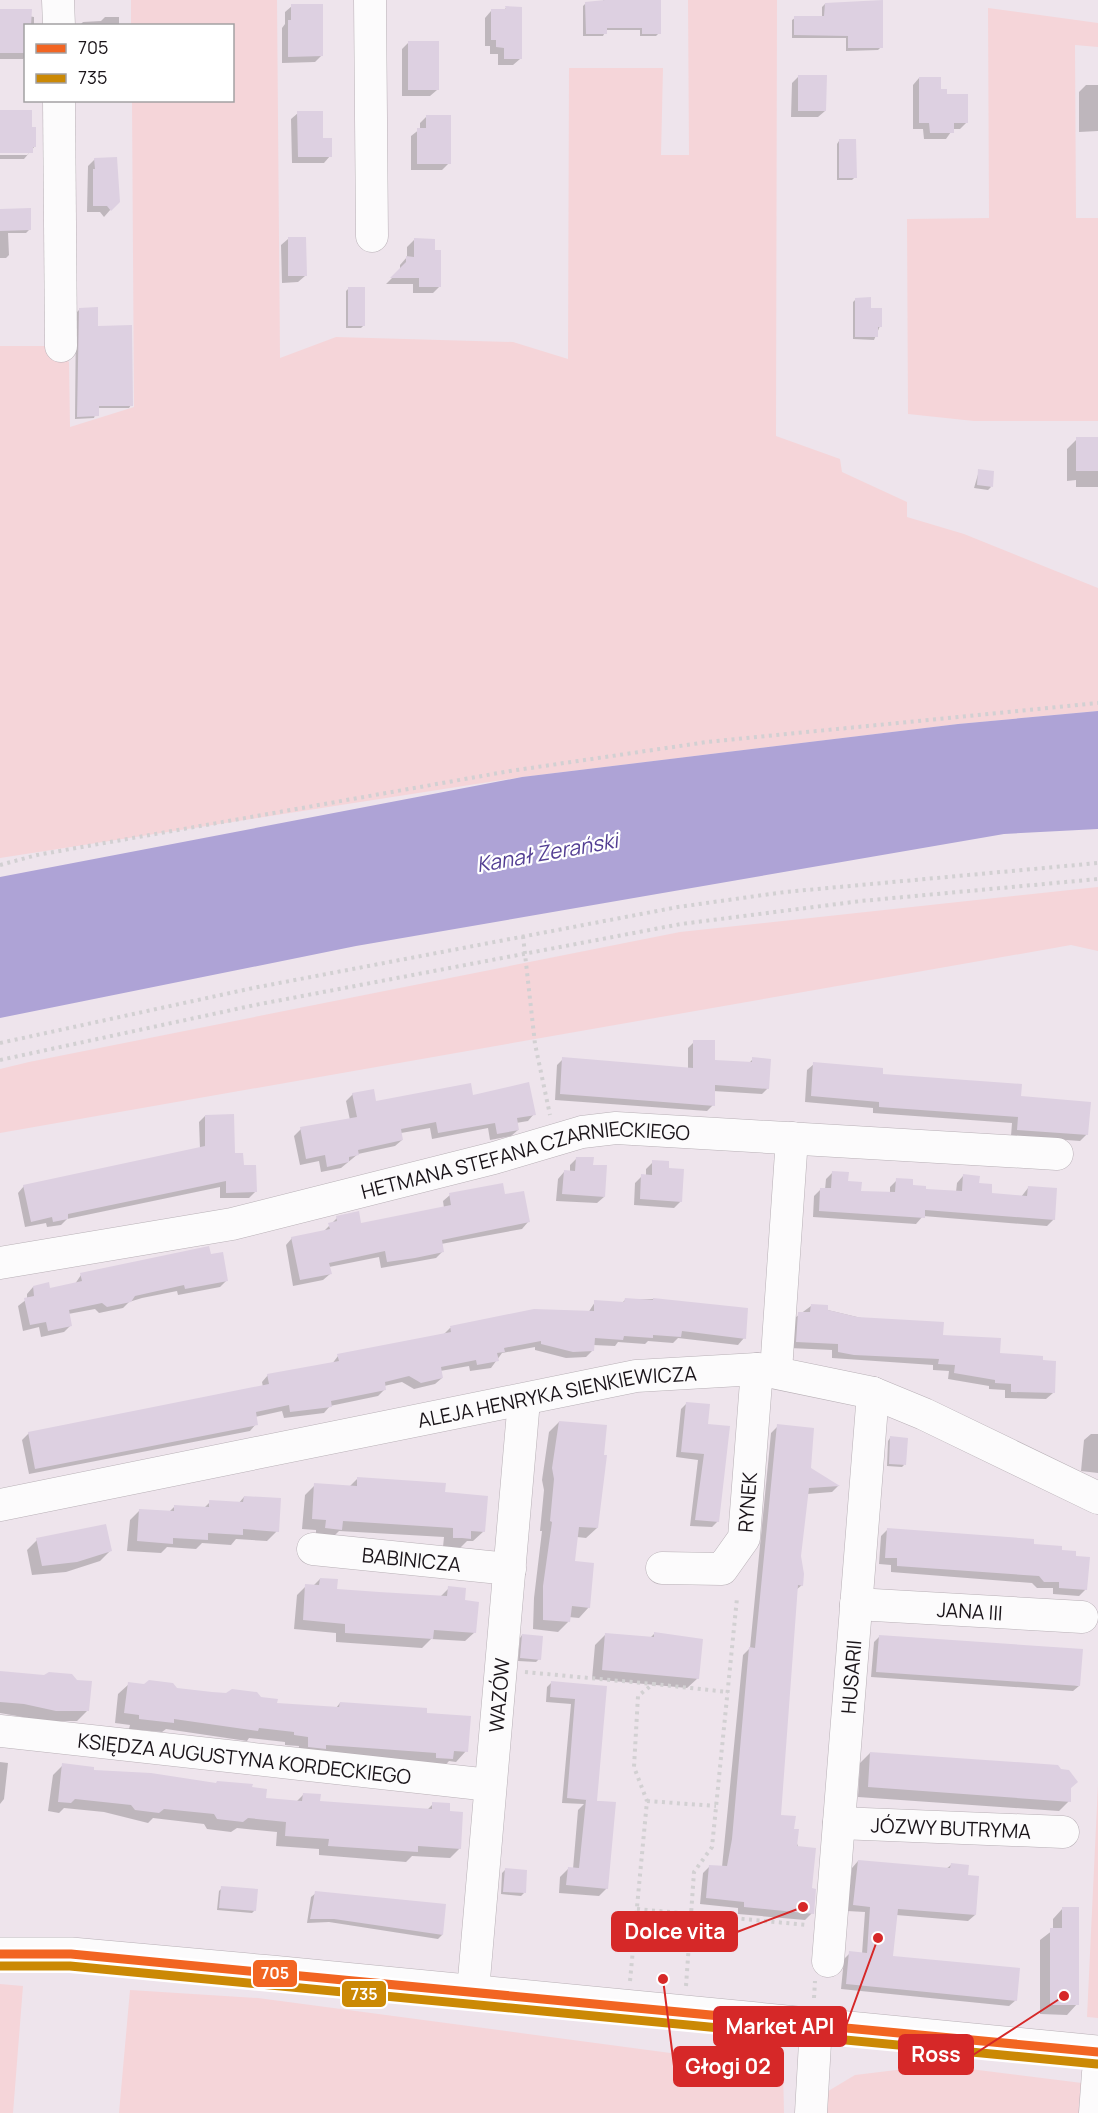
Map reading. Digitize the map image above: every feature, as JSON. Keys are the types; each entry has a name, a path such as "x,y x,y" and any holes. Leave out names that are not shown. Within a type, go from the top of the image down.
{"main road":[{"path":"0,1954 82,1955 1098,2052"}],"street":[{"path":"58,0 59,24"},
{"path":"370,0 372,236"},
{"path":"59,102 61,346"},
{"name":"HETMANA STEFANA CZARNIECKIEGO","path":"0,1263 232,1224 494,1158 555,1139 616,1128 1058,1154"},
{"path":"767,1370 792,1138"},
{"name":"ALEJA HENRYKA SIENKIEWICZA","path":"0,1505 636,1376 767,1370 873,1393 924,1414 1098,1498"},
{"name":"RYNEK","path":"662,1568 722,1569 744,1538 767,1370"},
{"name":"HUSARII","path":"828,1961 873,1393"},
{"name":"WAZÓW","path":"473,1991 472,1926 490,1785 524,1400"},
{"name":"BABINICZA","path":"313,1549 510,1569"},
{"name":"JANA III","path":"856,1604 1082,1617"},
{"name":"KSIĘDZA AUGUSTYNA KORDECKIEGO","path":"0,1731 490,1785"},
{"name":"JÓZWY BUTRYMA","path":"839,1823 1063,1832"},
{"path":"812,2113 816,2025"},
{"path":"1095,2113 1098,2073"}],"path":[{"path":"0,865 37,855 172,830 510,771 707,742 1098,703"},
{"path":"0,1043 253,988 678,907 785,892 1098,862"},
{"path":"0,1060 255,1005 681,924 861,900 1098,879"},
{"path":"523,936 535,1044 555,1139"},
{"path":"686,1987 694,1872 712,1847 737,1598"},
{"path":"500,1670 728,1692"},
{"path":"630,1982 647,1801 634,1767 638,1696 653,1684"},
{"path":"647,1801 716,1806"},
{"path":"637,1909 831,1928"}],"shaded area":[{"path":"131,0 277,0 280,358 336,337 513,342 568,359 569,68 663,68 661,155 689,155 688,0 777,0 776,436 840,459 842,472 907,502 907,517 964,534 1098,588 1098,711 958,724 522,777 0,858 0,346 51,346 69,362 70,427 134,407 132,102 234,102 234,24 131,24"},
{"path":"988,8 1098,23 1098,47 1075,45 1076,218 1098,218 1098,421 974,421 908,414 907,219 989,218"},
{"path":"1098,887 1098,951 1071,945 0,1133 0,1069 29,1062 680,932"},
{"path":"1098,1784 1098,2018 1087,2017"},
{"path":"0,1984 23,1986 13,2113 0,2113"},
{"path":"130,1990 258,1998 783,2068 784,2113 119,2113"},
{"path":"938,2065 1090,2084 1088,2113 824,2113 825,2093 855,2075"}],"water":[{"name":"Kanał Żerański","path":"1098,711 1098,829 1004,834 356,946 0,1018 0,877 522,777 958,724"}],"building":[{"path":"661,0 661,34 642,34 642,28 607,28 607,34 586,34 585,2"},
{"path":"883,0 883,48 848,48 848,36 794,35 794,16 824,16 825,3"},
{"path":"291,4 323,4 323,56 288,57 288,20 291,20"},
{"path":"505,6 522,7 522,59 504,59 504,48 496,47 496,40 491,40 491,9 506,9"},
{"path":"0,9 32,9 31,24 24,24 24,53 0,53"},
{"path":"408,41 439,41 439,90 408,90"},
{"path":"798,75 827,75 826,111 798,111"},
{"path":"919,77 941,77 941,89 947,89 947,94 968,94 968,123 954,123 954,133 930,133 929,123 919,123"},
{"path":"0,110 32,110 32,127 36,127 36,147 33,147 33,153 0,153"},
{"path":"297,111 323,111 323,138 332,138 332,157 298,157"},
{"path":"426,115 451,115 451,164 417,164 417,128 426,128"},
{"path":"839,139 856,139 857,178 839,178"},
{"path":"117,157 120,202 111,211 107,206 93,206 94,158"},
{"path":"31,208 31,230 0,231 0,209"},
{"path":"288,237 306,237 307,276 288,276"},
{"path":"414,238 435,239 435,250 441,250 441,287 419,287 419,278 390,278 406,262 406,256 414,257"},
{"path":"348,287 365,287 365,326 348,326"},
{"path":"871,297 871,308 882,308 882,327 878,327 878,337 855,337 855,298"},
{"path":"98,307 98,326 132,325 133,406 99,406 99,416 77,417 79,308"},
{"path":"1076,437 1098,437 1098,471 1076,471"},
{"path":"978,469 994,471 993,487 977,485"},
{"path":"693,1040 715,1040 715,1060 752,1062 752,1057 771,1059 769,1089 715,1085 715,1106 560,1094 562,1057 693,1068"},
{"path":"813,1062 883,1068 883,1074 1022,1084 1021,1096 1091,1102 1088,1135 1017,1130 1018,1117 879,1107 879,1102 811,1096"},
{"path":"529,1082 536,1115 517,1118 519,1130 497,1134 495,1123 438,1133 436,1122 401,1129 403,1140 358,1150 359,1155 349,1157 349,1162 327,1167 325,1155 306,1159 300,1127 357,1117 352,1093 374,1089 376,1101 471,1083 473,1095"},
{"path":"234,1114 235,1153 243,1153 244,1165 256,1165 257,1192 226,1193 226,1181 68,1214 68,1219 53,1222 52,1217 31,1222 23,1185 205,1146 205,1115"},
{"path":"576,1157 594,1157 593,1165 607,1165 605,1197 562,1194 564,1170 575,1171"},
{"path":"652,1160 669,1161 669,1168 684,1169 682,1202 640,1199 641,1174 652,1175"},
{"path":"832,1171 849,1172 848,1181 862,1182 861,1191 895,1192 896,1178 913,1179 913,1185 926,1186 926,1189 962,1191 963,1174 980,1176 979,1183 992,1184 992,1193 1027,1196 1028,1186 1057,1188 1055,1220 925,1210 925,1218 819,1211 820,1188 831,1188"},
{"path":"503,1183 505,1194 524,1191 530,1222 442,1240 444,1252 415,1258 387,1262 385,1251 329,1263 332,1274 300,1280 291,1237 330,1229 328,1223 337,1221 336,1216 359,1211 361,1223 451,1205 449,1193"},
{"path":"209,1246 211,1254 223,1252 228,1281 185,1289 184,1285 135,1296 131,1302 107,1307 102,1303 69,1310 72,1326 48,1331 46,1322 30,1325 24,1298 34,1296 33,1286 49,1282 50,1288 82,1281 80,1273"},
{"path":"625,1298 653,1300 653,1298 748,1308 746,1339 682,1331 681,1337 624,1336 623,1340 595,1338 594,1351 573,1352 541,1344 541,1341 504,1348 505,1352 497,1353 499,1361 477,1365 476,1360 441,1367 443,1378 421,1383 409,1376 385,1382 386,1390 331,1401 332,1407 290,1412 289,1405 256,1412 258,1425 35,1469 28,1432 269,1384 267,1374 339,1361 337,1354 451,1332 450,1326 534,1309 594,1311 594,1300 624,1302"},
{"path":"811,1304 828,1305 828,1310 857,1317 944,1322 943,1335 1001,1338 1000,1353 1043,1356 1043,1360 1056,1361 1055,1393 1011,1392 1011,1384 995,1383 995,1380 954,1373 955,1365 938,1364 939,1359 854,1355 838,1352 838,1344 796,1342 798,1312 810,1312"},
{"path":"686,1402 710,1404 708,1424 730,1426 719,1522 695,1520 704,1454 681,1452"},
{"path":"559,1421 607,1425 604,1455 607,1455 598,1528 579,1527 575,1561 594,1563 590,1608 572,1606 570,1622 543,1620 543,1586 552,1522 550,1521 554,1479 552,1468"},
{"path":"777,1424 814,1428 811,1468 840,1486 809,1488 801,1556 803,1586 798,1585 781,1815 796,1816 794,1829 799,1829 797,1846 816,1848 812,1888 816,1889 814,1914 744,1907 744,1902 706,1898 709,1865 727,1866 732,1839 749,1647 755,1648"},
{"path":"890,1436 908,1438 906,1465 889,1464"},
{"path":"357,1477 446,1483 445,1492 488,1496 485,1532 471,1531 471,1539 453,1538 453,1528 343,1521 342,1530 325,1528 326,1520 312,1519 314,1483 357,1486"},
{"path":"244,1496 281,1498 279,1532 243,1529 243,1535 208,1533 208,1540 173,1538 173,1544 137,1541 139,1509 174,1511 174,1505 209,1507 209,1500 243,1502"},
{"path":"106,1524 112,1551 77,1562 42,1566 36,1538"},
{"path":"887,1528 1034,1539 1034,1544 1062,1546 1062,1550 1076,1551 1076,1556 1090,1557 1087,1590 1059,1588 1059,1582 1044,1582 1039,1576 897,1566 897,1558 885,1558"},
{"path":"320,1578 338,1579 337,1589 379,1592 447,1596 448,1586 466,1588 465,1600 479,1602 476,1633 434,1630 433,1639 345,1633 345,1624 303,1620 305,1584 319,1585"},
{"path":"654,1632 703,1639 699,1679 602,1670 605,1633 654,1637"},
{"path":"522,1634 543,1636 541,1660 520,1658"},
{"path":"879,1635 1083,1649 1080,1686 876,1672"},
{"path":"0,1671 44,1675 49,1672 72,1674 77,1680 92,1681 89,1711 56,1711 24,1704 0,1702"},
{"path":"149,1680 173,1683 177,1688 212,1692 226,1693 232,1689 257,1692 261,1697 278,1699 277,1703 339,1707 340,1702 427,1708 427,1713 471,1716 468,1752 454,1751 453,1759 436,1758 436,1753 326,1745 326,1749 308,1747 308,1737 294,1735 294,1732 259,1728 258,1731 174,1719 174,1723 139,1719 139,1715 124,1713 128,1682 144,1684"},
{"path":"551,1681 607,1686 597,1801 567,1798 575,1699 550,1697"},
{"path":"870,1752 1058,1765 1061,1769 1069,1770 1078,1782 1071,1788 1071,1802 868,1787"},
{"path":"62,1763 94,1767 94,1770 151,1773 216,1783 217,1781 253,1784 252,1787 267,1789 266,1798 302,1801 303,1793 321,1794 320,1801 432,1809 432,1802 450,1803 450,1811 463,1812 461,1849 418,1846 418,1852 328,1846 329,1839 285,1836 286,1822 248,1818 243,1822 217,1819 214,1814 164,1809 159,1813 135,1810 131,1805 75,1799 71,1803 58,1802"},
{"path":"586,1800 616,1802 608,1889 566,1885 568,1867 579,1868"},
{"path":"858,1860 950,1868 951,1863 969,1865 968,1875 979,1876 976,1915 898,1909 893,1956 1020,1968 1017,2001 846,1984 849,1951 867,1953 870,1907 853,1905"},
{"path":"505,1868 527,1870 526,1893 503,1892"},
{"path":"221,1886 258,1889 256,1911 219,1908"},
{"path":"315,1891 446,1904 443,1935 334,1919 310,1919"},
{"path":"1062,1907 1079,1907 1079,2005 1050,2005 1050,1928 1062,1928"}],"transit line":[{"name":"705","path":"0,1954 71,1954 1098,2052"},
{"name":"735","path":"0,1966 70,1966 1097,2064"}],"place":[{"name":"Dolce vita","path":"803,1907"},
{"name":"Market API","path":"878,1938"},
{"name":"Głogi 02","path":"663,1979"},
{"name":"Ross","path":"1064,1996"}]}
